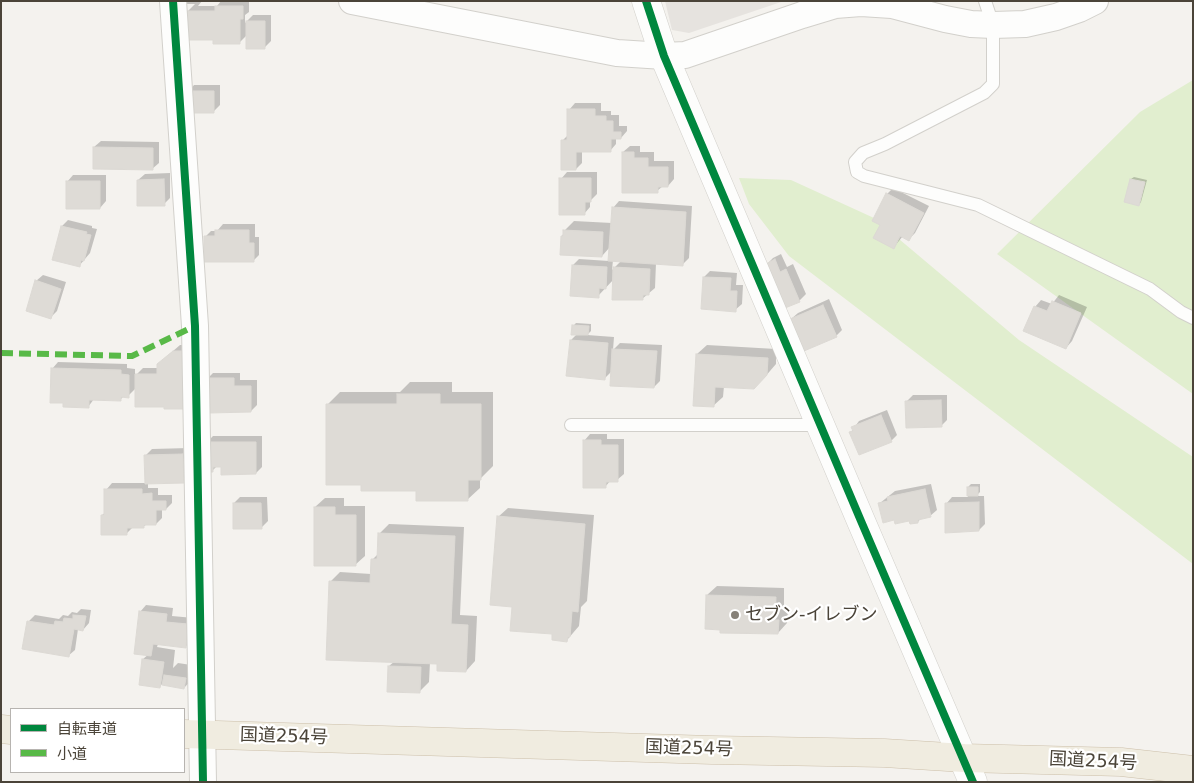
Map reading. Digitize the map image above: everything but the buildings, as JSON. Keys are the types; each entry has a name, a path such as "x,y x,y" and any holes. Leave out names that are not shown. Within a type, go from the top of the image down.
{"highway":[{"name":"国道254号","path":"193,735 884,753 968,770 1121,762 1193,770"}],"street":[{"path":"173,1 195,326 193,735 203,782"},
{"path":"352,1 617,53 664,56 685,55 835,3 892,5 970,24 989,13 1025,24 1056,17 1095,1"},
{"path":"646,1 664,56 968,770"}],"lane":[{"path":"989,13 993,84 984,93 885,144 863,153 855,162 856,172 864,176 978,205 1150,289 1181,312 1193,318"},
{"path":"571,425 821,426"}],"green space":[{"path":"1193,80 1193,394 997,254 1140,112"},
{"path":"739,178 791,180 874,218 1019,340 1193,457 1193,564 789,256 749,204"}],"shaded area":[{"path":"665,1 784,1 689,33 672,30"}],"marked path":[{"path":"1,353 132,356 195,326"}],"cycle path":[{"path":"173,1 195,326 203,782"},
{"path":"646,1 664,56 973,782"}],"place":[{"name":"セブン-イレブン","path":"735,615"}]}
